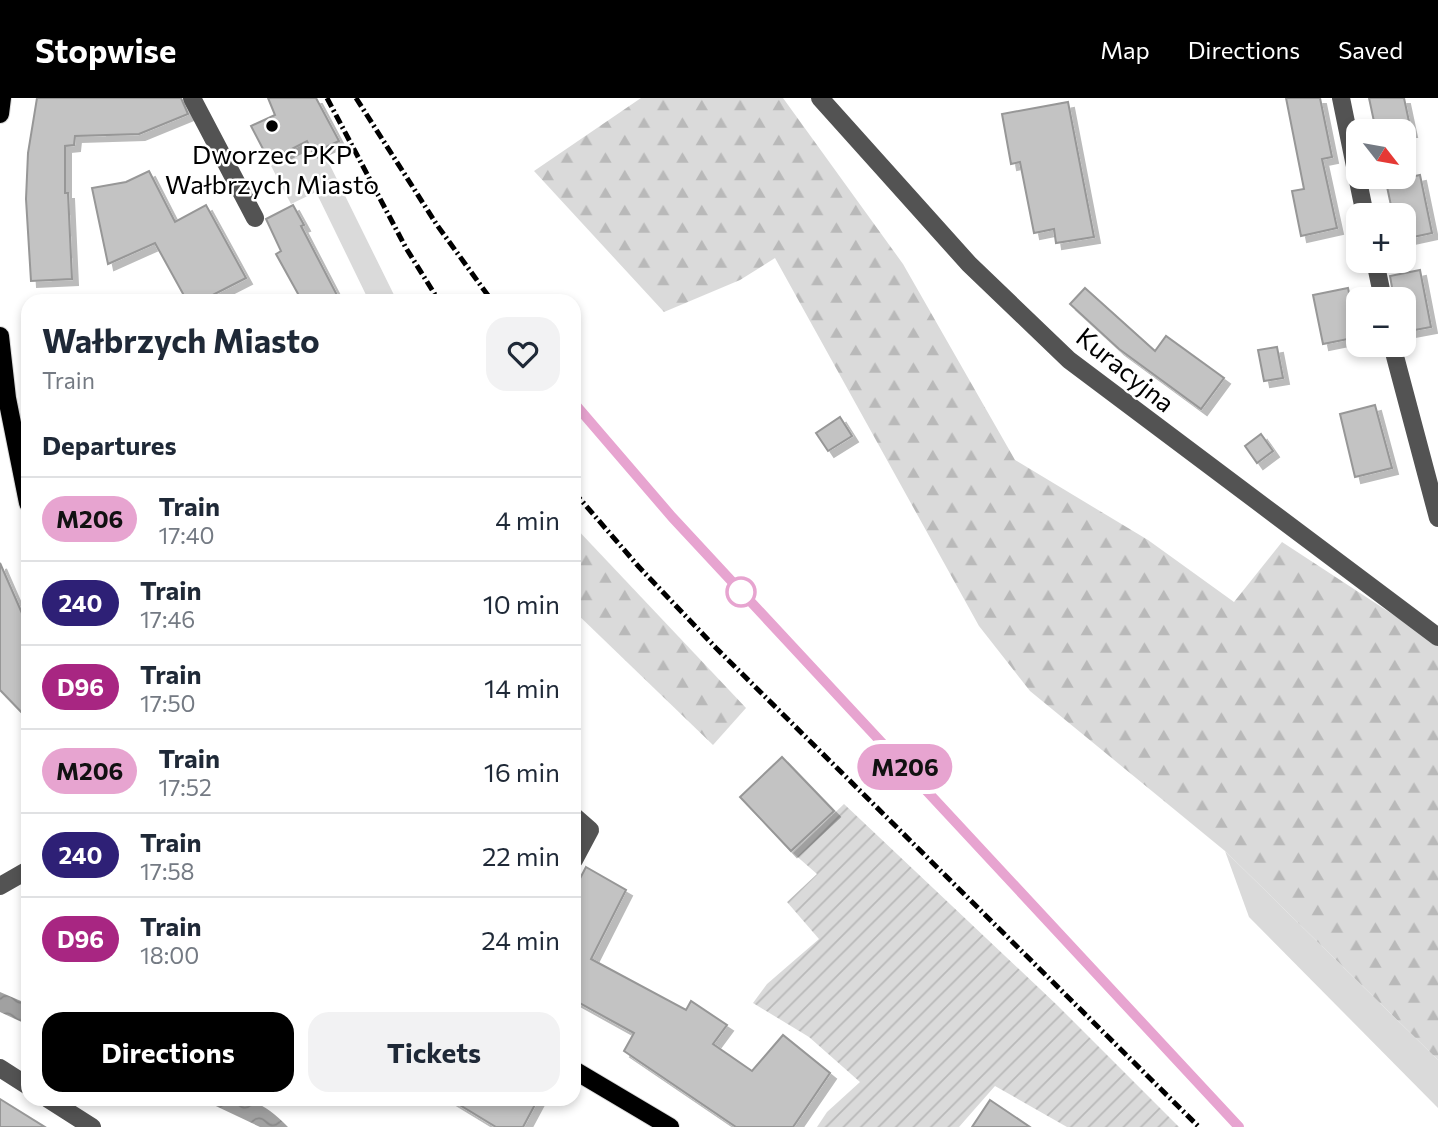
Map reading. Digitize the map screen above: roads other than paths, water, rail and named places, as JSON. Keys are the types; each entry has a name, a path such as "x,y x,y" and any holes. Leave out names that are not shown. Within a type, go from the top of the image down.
{"main road":[{"path":"0,114 2,98"},
{"path":"0,336 9,411 21,469"},
{"path":"581,1074 670,1127"}],"street":[{"path":"192,98 255,218"},
{"name":"Kuracyjna","path":"820,98 969,264 1069,360 1438,637"},
{"path":"1341,98 1363,203"},
{"path":"1395,357 1438,518"},
{"path":"581,822 590,830 581,847"},
{"path":"0,886 21,874"},
{"path":"0,1069 21,1082"},
{"path":"59,1106 92,1127"}],"water":[{"path":"0,992 21,1001 21,1022 0,1012"},
{"path":"216,1106 262,1106 288,1127 260,1127"}],"railway":[{"path":"327,98 406,248 435,294"},
{"path":"356,98 437,225 487,294"},
{"path":"581,411 672,517 1239,1127"},
{"path":"581,500 639,567 716,648 1199,1127"}],"train":[{"name":"M206","path":"581,411 672,517 1239,1127"}],"place":[{"name":"Dworzec PKP Wałbrzych Miasto","path":"272,126"}]}
